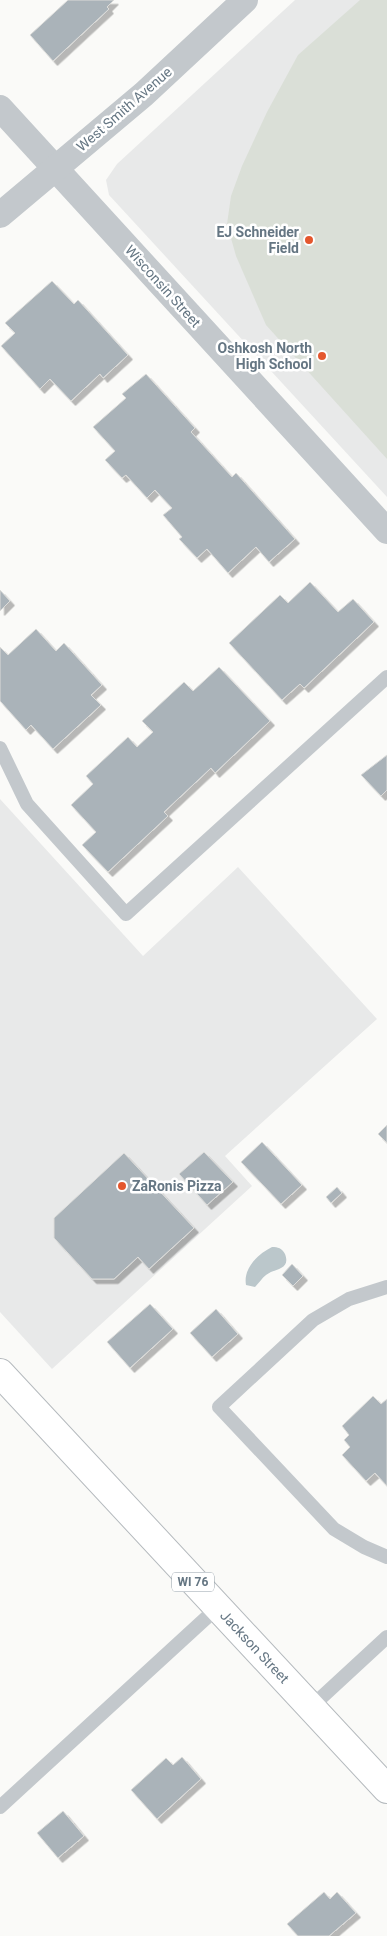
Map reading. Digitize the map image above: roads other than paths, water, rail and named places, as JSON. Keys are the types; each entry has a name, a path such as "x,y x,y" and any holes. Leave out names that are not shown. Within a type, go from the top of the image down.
{"main road":[{"name":"Jackson Street","path":"0,1373 387,1789"}],"street":[{"name":"West Smith Avenue","path":"0,214 144,94 245,0"},
{"name":"Wisconsin Street","path":"0,108 387,531"}],"lane":[{"path":"0,748 27,804 126,914 387,677"},
{"path":"387,1287 349,1299 313,1320 219,1407 334,1529 364,1547 387,1557"},
{"path":"0,1807 217,1608"},
{"path":"310,1708 387,1636"}],"place":[{"name":"EJ Schneider Field","path":"309,240"},
{"name":"Oshkosh North High School","path":"322,356"},
{"name":"ZaRonis Pizza","path":"122,1186"}]}
